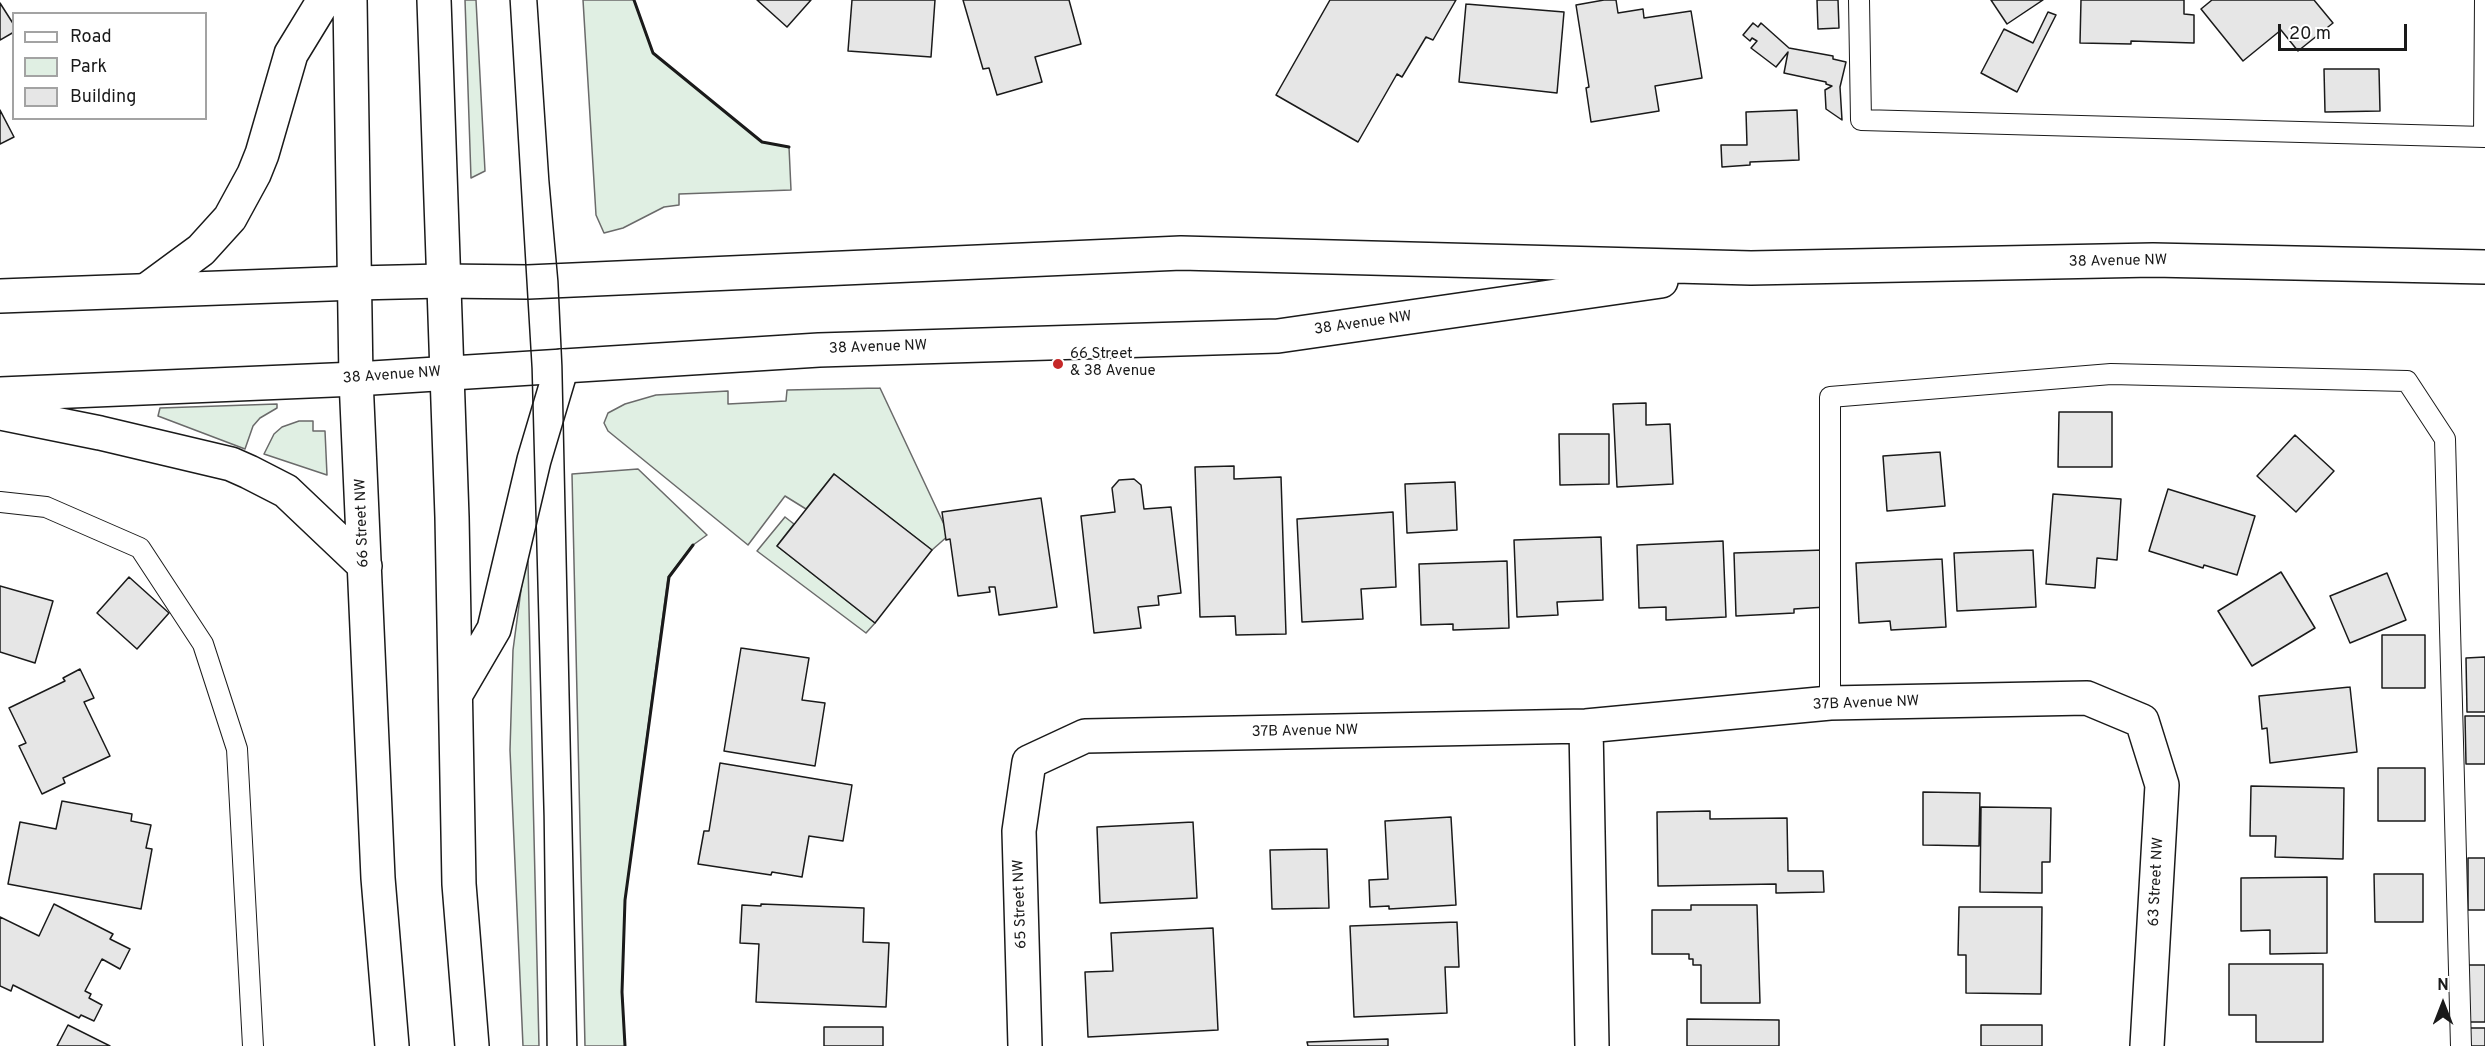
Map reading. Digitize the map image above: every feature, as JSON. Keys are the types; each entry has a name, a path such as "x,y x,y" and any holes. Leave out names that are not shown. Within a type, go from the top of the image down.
{"street":[{"path":"148,289 201,250 230,218 255,174 291,54 324,0"},
{"name":"66 Street NW","path":"350,0 357,379 378,878 392,1046"},
{"path":"434,0 456,694 459,884 472,1046"},
{"name":"38 Avenue NW","path":"0,296 442,280 528,282 1181,253 1751,268 2153,261 2485,267"},
{"name":"38 Avenue NW","path":"0,394 357,379 819,350 1278,336 1751,268"},
{"path":"456,694 494,629 534,460 562,366"},
{"path":"0,413 100,433 231,464 286,491 365,566"},
{"name":"37B Avenue NW","path":"1029,762 1085,736 1586,726 1830,703 2087,698 2142,721"},
{"name":"63 Street NW","path":"2142,721 2162,785 2147,1046"},
{"path":"1586,726 1592,1046"},
{"name":"65 Street NW","path":"1025,1046 1019,831 1029,762"}],"lane":[{"path":"1859,0 1861,120 2484,137 2485,0"},
{"path":"1830,703 1830,397 2111,374 2408,381 2445,439 2461,1046"},
{"path":"0,502 46,507 140,548 203,644 237,749 253,1046"}],"green space":[{"path":"465,0 476,0 485,171 471,178"},
{"path":"583,0 634,0 653,53 762,142 789,147 791,190 679,194 679,205 664,207 623,228 604,233 596,215"},
{"path":"880,388 949,535 932,550 834,474 806,509 785,496 748,545 608,431 604,423 608,413 625,404 656,395 728,391 728,404 786,401 787,390"},
{"path":"277,404 277,408 260,418 253,426 245,449 158,416 160,408"},
{"path":"299,421 313,421 313,431 325,431 327,475 264,454 274,434 282,427"},
{"path":"638,469 707,535 693,545 668,577 625,900 622,992 625,1046 585,1046 572,474"},
{"path":"785,517 794,524 777,546 875,623 866,633 757,551"},
{"path":"528,561 539,1046 523,1046 510,750 513,650 523,575"}],"building":[{"path":"757,0 811,0 787,27"},
{"path":"852,0 935,0 931,57 848,51"},
{"path":"963,0 1069,0 1081,44 1035,57 1042,82 997,95 989,68 983,69"},
{"path":"1330,0 1456,0 1433,40 1426,37 1402,77 1397,74 1358,142 1276,95"},
{"path":"1616,0 1618,13 1643,9 1644,18 1691,11 1702,78 1655,86 1659,111 1591,122 1586,88 1589,87 1576,5"},
{"path":"1817,0 1838,0 1839,28 1818,29"},
{"path":"1991,0 2043,0 2007,24"},
{"path":"2081,0 2184,0 2184,14 2194,15 2194,43 2131,41 2131,44 2080,43"},
{"path":"2212,0 2314,0 2333,23 2298,51 2281,30 2243,61 2201,9"},
{"path":"0,3 12,22 12,33 0,40"},
{"path":"1466,4 1564,12 1557,93 1459,82"},
{"path":"2048,12 2056,15 2017,92 1981,73 2004,29 2033,43"},
{"path":"1753,23 1758,27 1761,23 1789,48 1833,56 1833,59 1846,62 1840,87 1842,120 1826,109 1825,90 1832,86 1826,82 1784,73 1788,52 1776,67 1751,48 1757,41 1752,38 1750,41 1743,35"},
{"path":"2324,69 2379,69 2380,111 2325,112"},
{"path":"0,110 14,137 0,144"},
{"path":"1797,110 1799,160 1750,162 1750,165 1722,167 1721,145 1747,145 1746,112"},
{"path":"1646,403 1646,425 1670,424 1673,484 1617,487 1613,404"},
{"path":"2059,412 2112,412 2112,467 2058,467"},
{"path":"1559,434 1609,434 1609,484 1560,485"},
{"path":"2295,435 2334,471 2296,512 2257,476"},
{"path":"1940,452 1945,506 1887,511 1883,456"},
{"path":"1234,466 1234,479 1281,477 1286,634 1236,635 1235,616 1200,617 1195,467"},
{"path":"834,474 932,550 875,623 777,546"},
{"path":"1134,479 1141,485 1144,509 1171,507 1181,593 1158,596 1159,605 1138,607 1141,628 1094,633 1081,516 1115,512 1112,488 1119,480"},
{"path":"1455,482 1457,530 1407,533 1405,484"},
{"path":"2168,489 2255,516 2237,575 2204,565 2203,568 2149,551"},
{"path":"2053,494 2121,499 2117,560 2097,558 2095,588 2046,584"},
{"path":"1041,498 1057,607 999,615 995,587 989,587 990,592 958,596 950,539 946,540 942,512"},
{"path":"1393,512 1396,587 1361,589 1363,619 1302,622 1297,519"},
{"path":"1601,537 1603,600 1557,602 1558,615 1517,617 1514,540"},
{"path":"1723,541 1726,617 1666,620 1666,607 1639,608 1637,545"},
{"path":"1824,550 1826,607 1794,609 1794,613 1736,616 1734,553"},
{"path":"2033,550 2036,607 1957,611 1954,553"},
{"path":"1942,559 1946,627 1891,630 1890,621 1859,623 1856,563"},
{"path":"1507,561 1509,628 1453,630 1453,624 1421,625 1419,564"},
{"path":"2281,572 2315,628 2252,666 2218,611"},
{"path":"2387,573 2406,620 2350,643 2330,596"},
{"path":"129,577 169,613 137,649 97,613"},
{"path":"0,586 53,601 35,663 0,652"},
{"path":"2382,635 2425,635 2425,688 2382,688"},
{"path":"741,648 809,658 802,700 825,703 815,766 724,751"},
{"path":"2485,657 2485,712 2467,712 2466,658"},
{"path":"80,669 94,698 84,702 110,756 63,778 65,783 42,794 19,746 26,743 9,708 65,681 63,678"},
{"path":"2350,687 2357,752 2270,763 2267,728 2262,729 2259,696"},
{"path":"2465,716 2485,716 2485,764 2466,764"},
{"path":"720,763 852,785 843,841 809,836 802,877 772,872 771,875 698,864 704,831 709,831"},
{"path":"2378,768 2425,768 2425,821 2378,821"},
{"path":"2251,786 2344,788 2343,859 2275,857 2276,836 2250,836"},
{"path":"1923,792 1980,793 1979,846 1923,845"},
{"path":"62,801 132,814 131,821 151,825 146,848 152,849 141,909 8,884 20,822 56,829"},
{"path":"1981,807 2051,808 2050,862 2042,862 2042,893 1980,892"},
{"path":"1710,811 1710,819 1787,818 1788,871 1823,871 1824,892 1776,893 1776,884 1658,886 1657,812"},
{"path":"1451,817 1456,905 1389,909 1389,906 1370,907 1369,880 1388,879 1385,821"},
{"path":"1193,822 1197,898 1100,903 1097,827"},
{"path":"1327,849 1329,908 1272,909 1270,850"},
{"path":"2468,858 2485,858 2485,910 2468,910"},
{"path":"2374,874 2423,874 2423,922 2375,922"},
{"path":"2327,877 2327,953 2270,954 2270,930 2241,931 2241,878"},
{"path":"54,904 113,934 110,939 130,949 120,969 102,959 85,991 91,994 89,998 102,1005 94,1021 81,1015 79,1018 13,985 11,991 0,986 0,917 39,936"},
{"path":"761,904 864,908 863,942 889,943 886,1007 756,1002 759,944 740,943 742,905 761,906"},
{"path":"1691,905 1757,905 1760,1003 1701,1003 1701,965 1693,965 1693,959 1689,959 1689,954 1652,954 1652,910 1691,910"},
{"path":"1959,907 2042,907 2041,994 1966,993 1966,955 1958,955"},
{"path":"1457,922 1459,967 1445,967 1447,1013 1354,1017 1350,926"},
{"path":"1213,928 1218,1030 1088,1037 1085,972 1113,971 1111,933"},
{"path":"2229,964 2323,964 2323,1042 2256,1042 2256,1015 2229,1015"},
{"path":"2464,965 2485,965 2485,1022 2464,1022"},
{"path":"1687,1019 1779,1020 1779,1046 1687,1046"},
{"path":"68,1025 110,1046 57,1046"},
{"path":"1981,1025 2042,1025 2042,1046 1981,1046"},
{"path":"824,1027 883,1027 883,1046 824,1046"},
{"path":"2465,1028 2485,1028 2485,1046 2465,1046"},
{"path":"1388,1039 1388,1046 1308,1046 1307,1042"}],"tram line":[{"path":"510,0 532,368 544,816 547,1046"},
{"path":"537,0 558,281 562,366 577,1046"}],"wall":[{"path":"634,0 653,53 762,142 789,147"},
{"path":"625,1046 622,992 625,900 669,577 693,545"}],"place":[{"name":"66 Street & 38 Avenue","path":"1058,364"}]}
